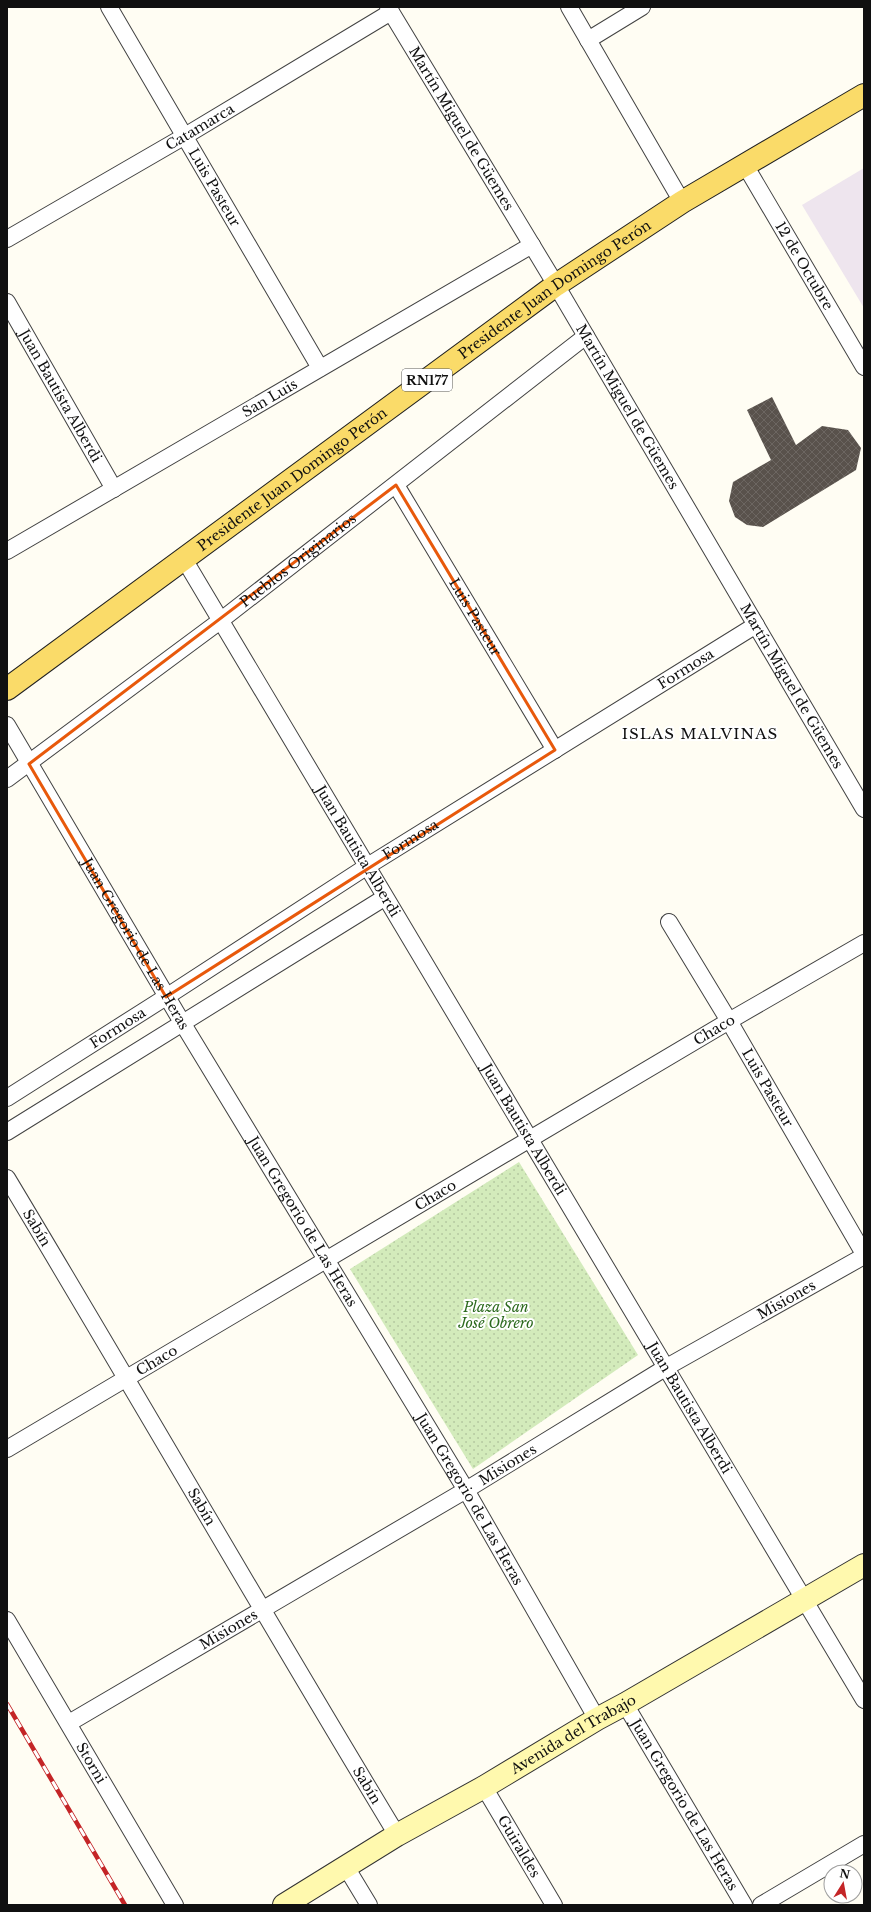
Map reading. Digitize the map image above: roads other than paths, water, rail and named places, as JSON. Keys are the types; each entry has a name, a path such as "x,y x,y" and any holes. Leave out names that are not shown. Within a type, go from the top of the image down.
{"main road":[{"name":"Presidente Juan Domingo Perón","path":"7,689 556,285 682,202 864,95"},
{"name":"Avenida del Trabajo","path":"284,1905 397,1836 484,1787 597,1719 864,1565"}],"street":[{"name":"Luis Pasteur","path":"109,7 320,368"},
{"path":"569,7 682,202"},
{"path":"588,40 642,7"},
{"name":"Catamarca","path":"7,239 185,136 389,10"},
{"name":"Martín Miguel de Güemes","path":"389,10 556,285 864,808"},
{"name":"12 de Octubre","path":"745,165 864,367"},
{"name":"San Luis","path":"7,551 532,245"},
{"name":"Juan Bautista Alberdi","path":"7,302 114,489"},
{"name":"Pueblos Originarios","path":"7,779 30,764 220,621 586,336"},
{"name":"Luis Pasteur","path":"396,484 555,750"},
{"name":"Juan Bautista Alberdi","path":"184,559 384,898 864,1700"},
{"name":"Formosa","path":"7,1098 366,867 756,625"},
{"name":"Juan Gregorio de Las Heras","path":"7,725 166,997 325,1261 466,1490 597,1719"},
{"path":"7,1132 384,898"},
{"name":"Luis Pasteur","path":"669,922 729,1021 864,1255"},
{"name":"Chaco","path":"7,1449 729,1021 864,943"},
{"name":"Sabín","path":"7,1178 127,1378 261,1610 397,1836"},
{"name":"Misiones","path":"69,1723 466,1490 665,1368 864,1255"},
{"name":"Storni","path":"7,1620 175,1905"},
{"name":"Juan Gregorio de Las Heras","path":"625,1704 744,1905"},
{"name":"Guiraldes","path":"484,1787 554,1905"},
{"path":"761,1905 864,1844"},
{"path":"346,1867 369,1905"}],"railway":[{"path":"7,1704 125,1905"}],"district":[{"name":"ISLAS MALVINAS","path":"700,734"}],"park label":[{"name":"Plaza San José Obrero","path":"496,1316"}]}
